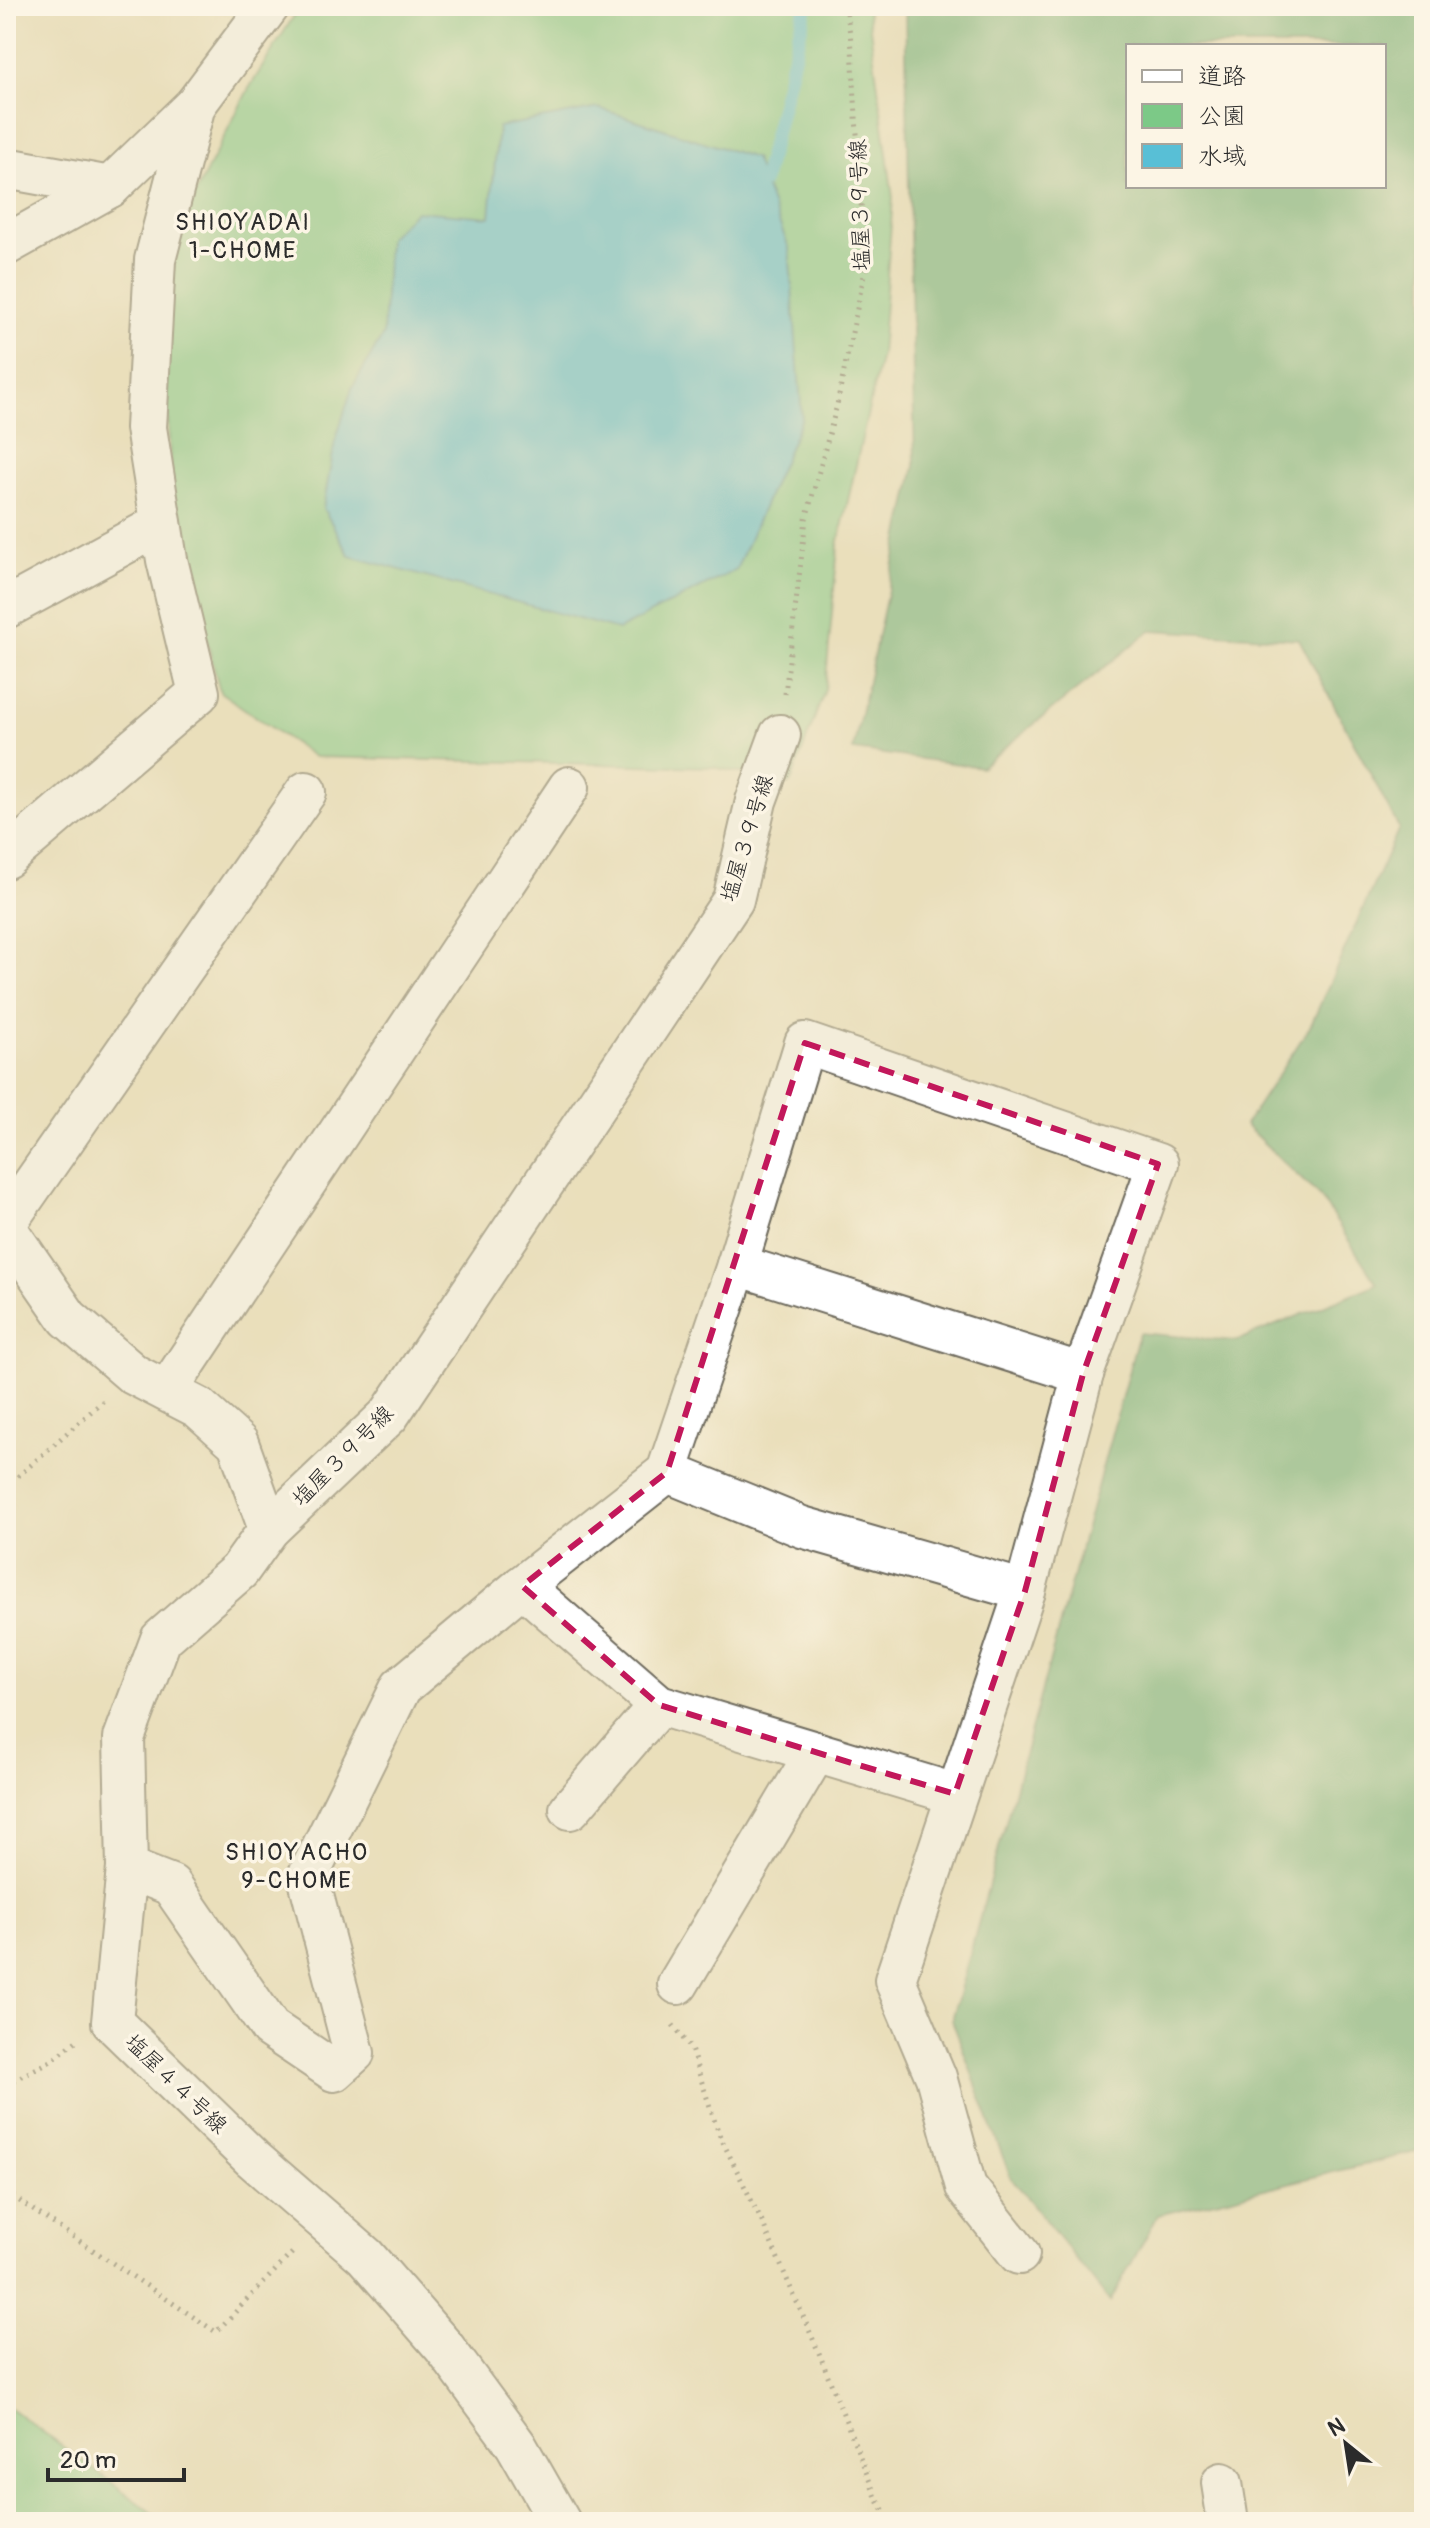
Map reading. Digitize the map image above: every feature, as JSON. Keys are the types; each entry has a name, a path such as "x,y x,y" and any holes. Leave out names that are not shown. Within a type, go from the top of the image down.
{"street":[{"path":"6,245 110,187 195,105 269,6"},
{"path":"6,858 199,693 161,524 146,428 155,260 195,105"},
{"path":"6,168 110,187"},
{"path":"6,608 161,524"},
{"name":"塩屋３９号線","path":"269,1529 389,1415 733,900 756,801 780,735"},
{"path":"150,1383 569,787"},
{"path":"269,1529 238,1443 199,1408 150,1383 68,1318 6,1226 306,792"},
{"path":"127,1868 171,1885 270,2028 334,2071 354,2053 308,1876 401,1687 522,1586 667,1472 737,1265 805,1043 1158,1164 1083,1374 1025,1591 895,1980 936,2077 966,2187 1019,2254"},
{"path":"737,1265 1083,1374"},
{"path":"667,1472 802,1527 1025,1591"},
{"name":"塩屋４４号線","path":"269,1529 239,1571 161,1639 124,1738 127,1868 112,2022 188,2097 365,2256 444,2347 516,2445 560,2522"},
{"path":"522,1586 659,1705 955,1794"},
{"path":"570,1809 659,1705"},
{"path":"678,1984 816,1752"},
{"path":"1222,2483 1228,2522"}],"path":[{"name":"塩屋３９号線","path":"780,735 806,519 837,405 865,270 852,48 846,6"},
{"path":"6,1487 150,1383"},
{"path":"678,1984 664,2012 691,2049 719,2134 782,2267 876,2497 890,2522"},
{"path":"6,2084 51,2061 81,2037 112,2022"},
{"path":"6,2192 216,2332 323,2220"}],"highlighted area":[{"path":"805,1043 1158,1164 1083,1374 1025,1591 955,1794 659,1705 522,1586 667,1472"}],"green space":[{"path":"300,6 867,6 893,198 881,354 838,545 825,690 790,784 713,767 314,757 220,692 172,505 164,339 177,229 248,90"},
{"path":"905,6 1424,6 1424,2150 1158,2215 1110,2302 1010,2176 952,2020 1139,1333 1236,1341 1377,1284 1321,1198 1245,1125 1311,1025 1399,828 1299,639 1151,630 981,767 853,750 915,466"},
{"path":"6,2405 165,2522 6,2522"}],"water":[{"path":"598,108 754,158 789,248 802,418 736,570 618,630 350,556 323,508 335,442 352,388 383,335 388,238 416,211 490,217 498,127"}],"waterway":[{"path":"763,182 806,6"}],"district":[{"name":"SHIOYADAI 1-CHOME","path":"243,236"},
{"name":"SHIOYACHO 9-CHOME","path":"297,1866"}]}
